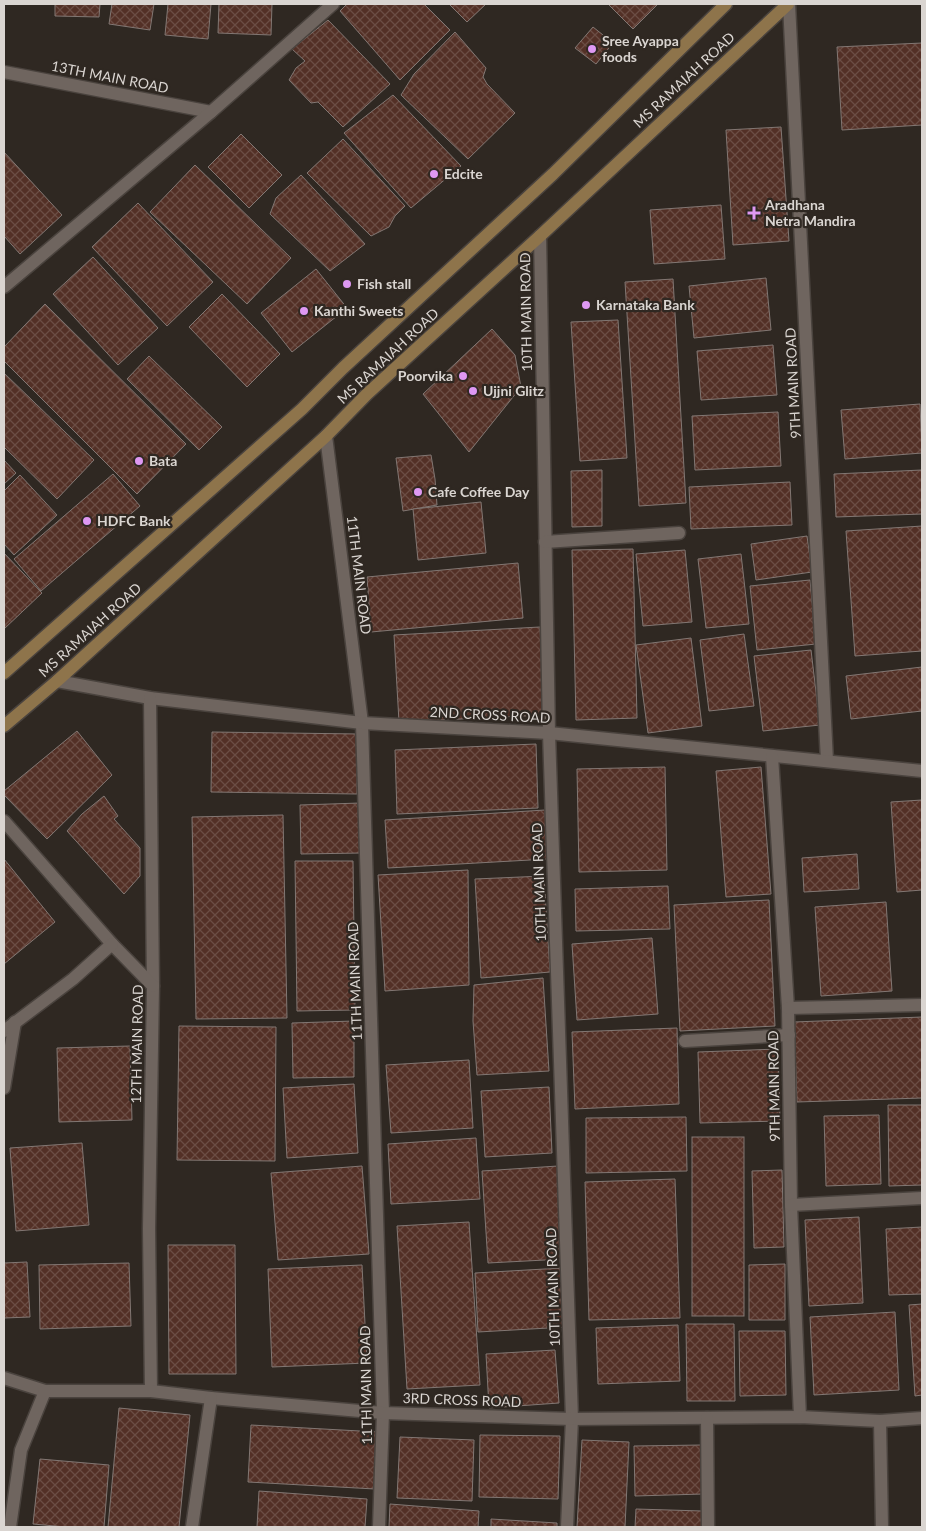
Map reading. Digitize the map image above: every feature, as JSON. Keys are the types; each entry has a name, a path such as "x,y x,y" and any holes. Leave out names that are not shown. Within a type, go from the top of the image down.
{"main road":[{"name":"MS RAMAIAH ROAD","path":"4,673 302,409 343,368 553,174 726,4"},
{"name":"MS RAMAIAH ROAD","path":"4,726 57,681 326,436 367,394 789,4"}],"street":[{"path":"4,286 211,112 333,4"},
{"name":"9TH MAIN ROAD","path":"789,4 827,761"},
{"name":"13TH MAIN ROAD","path":"4,72 211,112"},
{"name":"10TH MAIN ROAD","path":"540,236 549,733 572,1419 567,1527"},
{"name":"11TH MAIN ROAD","path":"326,436 362,723 383,1413 379,1527"},
{"path":"546,542 679,533"},
{"name":"2ND CROSS ROAD","path":"57,681 150,698 362,723 549,733 922,771"},
{"name":"12TH MAIN ROAD","path":"150,698 153,986 149,1228 151,1391"},
{"name":"9TH MAIN ROAD","path":"772,756 788,1008 791,1206 800,1417"},
{"path":"4,822 112,944 153,986"},
{"path":"4,1031 73,979 112,944"},
{"path":"788,1008 922,1005"},
{"path":"4,1088 14,1022"},
{"path":"685,1041 789,1035"},
{"path":"791,1206 922,1198"},
{"name":"3RD CROSS ROAD","path":"4,1378 45,1391 151,1391 383,1413 572,1419 800,1417 880,1421 922,1418"},
{"path":"10,1527 21,1450 45,1391"},
{"path":"192,1527 211,1398"},
{"path":"707,1418 708,1527"},
{"path":"880,1421 882,1527"}],"building":[{"path":"55,4 100,4 99,17 55,16"},
{"path":"112,4 154,4 150,30 109,24"},
{"path":"168,4 211,4 208,39 165,35"},
{"path":"219,4 272,4 271,35 218,33"},
{"path":"347,4 424,4 450,30 400,80 340,11"},
{"path":"449,4 486,4 467,22"},
{"path":"608,4 658,4 633,29"},
{"path":"328,20 390,84 343,127 318,102 311,103 289,80 296,68 305,61 292,49"},
{"path":"593,27 613,43 596,64 575,48"},
{"path":"455,32 486,68 483,77 487,84 515,113 468,159 401,95 414,74"},
{"path":"922,43 922,125 842,130 837,47"},
{"path":"393,95 461,166 411,208 344,133"},
{"path":"781,127 789,241 733,245 726,130"},
{"path":"241,134 282,175 249,208 208,167"},
{"path":"343,139 405,206 395,216 389,227 371,236 307,173"},
{"path":"4,152 62,215 20,254 4,236"},
{"path":"195,165 291,258 247,304 150,212"},
{"path":"301,175 365,244 330,271 270,214 276,198"},
{"path":"138,203 213,282 167,326 92,247"},
{"path":"721,205 725,259 654,264 650,210"},
{"path":"93,257 158,328 118,365 53,294"},
{"name":"Kanthi Sweets","path":"316,269 347,308 292,352 261,313"},
{"path":"766,278 771,330 694,338 689,286"},
{"path":"673,279 686,503 639,506 625,282"},
{"path":"222,294 280,354 247,387 189,327"},
{"path":"45,304 186,444 137,494 4,361 4,347"},
{"path":"618,320 627,458 580,461 571,322"},
{"name":"Ujjni Glitz","path":"492,329 515,355 521,387 469,452 423,394"},
{"path":"773,345 777,395 701,400 697,351"},
{"path":"149,356 222,427 199,450 127,379"},
{"path":"4,373 94,460 57,499 4,447"},
{"path":"920,404 922,453 845,459 841,410"},
{"path":"778,412 781,466 695,470 692,416"},
{"name":"Cafe Coffee Day","path":"431,455 437,505 403,511 396,458"},
{"path":"4,460 16,473 4,484"},
{"path":"602,470 602,526 572,527 571,471"},
{"path":"922,470 922,514 836,517 834,474"},
{"path":"113,474 140,506 41,591 14,559"},
{"path":"20,475 57,515 14,555 4,544 4,491"},
{"path":"790,482 792,525 691,529 689,487"},
{"path":"481,502 486,553 418,560 413,509"},
{"path":"922,526 922,651 855,656 846,531"},
{"path":"807,536 812,572 756,580 751,544"},
{"path":"633,549 637,718 576,720 572,550"},
{"path":"685,550 692,622 643,626 636,554"},
{"path":"4,553 42,593 4,629"},
{"path":"741,554 749,624 706,628 698,559"},
{"path":"518,563 523,618 371,632 367,577"},
{"path":"810,580 816,644 757,650 750,586"},
{"path":"540,627 544,715 399,722 394,635"},
{"path":"744,634 754,706 709,711 700,640"},
{"path":"691,638 702,726 648,733 636,645"},
{"path":"811,650 820,725 763,731 754,656"},
{"path":"922,667 922,711 851,719 846,676"},
{"path":"77,731 112,775 47,839 4,795 4,791"},
{"path":"212,732 358,734 357,794 211,792"},
{"path":"536,744 538,808 397,814 395,750"},
{"path":"665,767 667,870 579,872 577,769"},
{"path":"761,767 771,894 726,897 716,771"},
{"path":"104,796 118,816 114,819 140,848 140,876 124,894 67,831 82,814"},
{"path":"922,800 922,890 897,892 891,802"},
{"path":"360,803 361,853 301,854 300,805"},
{"path":"545,810 548,859 388,868 385,820"},
{"path":"283,815 287,1018 196,1019 192,817"},
{"path":"857,854 859,889 804,892 802,858"},
{"path":"4,859 55,922 4,964"},
{"path":"295,861 353,861 355,1010 297,1011"},
{"path":"468,870 469,985 385,991 378,875"},
{"path":"544,876 550,972 481,978 475,879"},
{"path":"668,886 670,929 576,931 575,889"},
{"path":"769,900 775,1026 680,1031 674,905"},
{"path":"886,902 892,991 821,996 815,907"},
{"path":"652,938 658,1014 577,1020 572,944"},
{"path":"543,978 549,1071 477,1075 473,1021 474,985"},
{"path":"922,1017 922,1098 797,1102 794,1022"},
{"path":"354,1021 354,1077 293,1078 292,1023"},
{"path":"179,1026 276,1027 275,1161 177,1160"},
{"path":"677,1028 679,1104 575,1109 572,1032"},
{"path":"130,1046 132,1120 59,1122 57,1048"},
{"path":"778,1049 780,1121 700,1123 698,1052"},
{"path":"469,1060 473,1128 391,1133 386,1065"},
{"path":"354,1084 358,1153 287,1158 283,1088"},
{"path":"549,1087 552,1153 485,1157 481,1091"},
{"path":"888,1105 922,1105 922,1185 889,1186"},
{"path":"879,1115 881,1184 826,1186 824,1116"},
{"path":"686,1117 687,1171 586,1173 586,1118"},
{"path":"692,1137 744,1137 744,1316 692,1316"},
{"path":"476,1138 480,1199 391,1204 388,1144"},
{"path":"82,1143 89,1225 16,1231 10,1148"},
{"path":"362,1166 369,1254 278,1260 271,1173"},
{"path":"558,1166 564,1259 488,1263 482,1171"},
{"path":"782,1170 784,1247 754,1248 752,1171"},
{"path":"675,1179 680,1318 589,1320 585,1182"},
{"path":"859,1217 863,1303 809,1306 805,1220"},
{"path":"469,1222 480,1385 407,1389 397,1226"},
{"path":"922,1227 922,1294 889,1295 886,1229"},
{"path":"168,1245 235,1245 236,1374 169,1374"},
{"path":"27,1262 30,1317 4,1318 4,1263"},
{"path":"129,1263 131,1326 40,1329 39,1265"},
{"path":"785,1264 785,1320 749,1320 749,1265"},
{"path":"362,1265 367,1363 272,1367 268,1269"},
{"path":"562,1268 566,1327 478,1332 475,1273"},
{"path":"922,1304 922,1395 915,1396 909,1305"},
{"path":"895,1312 899,1390 814,1395 810,1317"},
{"path":"686,1324 734,1324 735,1401 687,1401"},
{"path":"678,1325 680,1381 598,1384 596,1328"},
{"path":"739,1331 785,1331 786,1395 740,1396"},
{"path":"555,1350 559,1403 489,1408 486,1354"},
{"path":"119,1408 190,1415 179,1527 108,1527"},
{"path":"251,1425 378,1432 375,1489 248,1482"},
{"path":"480,1435 560,1436 558,1499 479,1497"},
{"path":"400,1437 474,1440 472,1501 397,1498"},
{"path":"582,1440 629,1442 625,1527 577,1527"},
{"path":"702,1445 703,1494 635,1496 634,1446"},
{"path":"40,1459 109,1465 104,1527 66,1527 33,1524"},
{"path":"259,1491 367,1499 365,1527 257,1527"},
{"path":"390,1504 479,1511 478,1527 389,1527"},
{"path":"636,1509 702,1511 702,1527 635,1527"},
{"path":"491,1519 557,1523 557,1527 491,1527"}],"place":[{"name":"Sree Ayappa foods","path":"592,49"},
{"name":"Edcite","path":"434,174"},
{"name":"Aradhana Netra Mandira","path":"754,213"},
{"name":"Fish stall","path":"347,284"},
{"name":"Karnataka Bank","path":"586,305"},
{"name":"Kanthi Sweets","path":"304,311"},
{"name":"Poorvika","path":"463,376"},
{"name":"Ujjni Glitz","path":"473,391"},
{"name":"Bata","path":"139,461"},
{"name":"Cafe Coffee Day","path":"418,492"},
{"name":"HDFC Bank","path":"87,521"}]}
